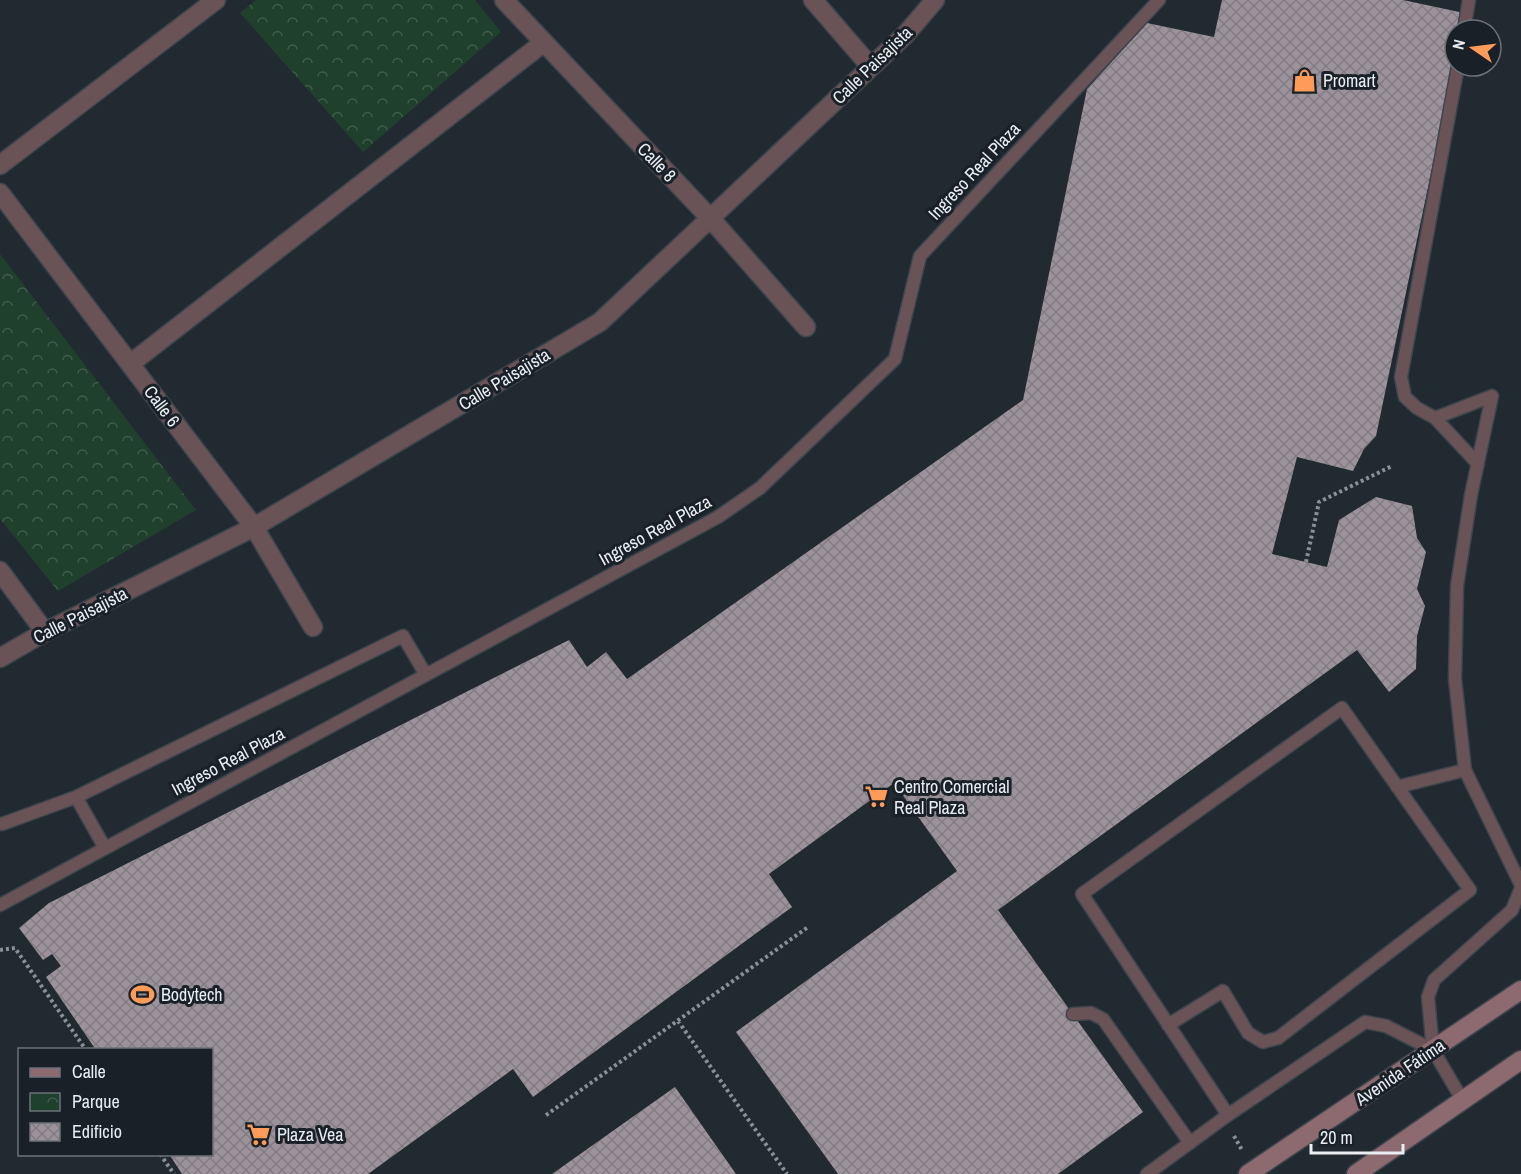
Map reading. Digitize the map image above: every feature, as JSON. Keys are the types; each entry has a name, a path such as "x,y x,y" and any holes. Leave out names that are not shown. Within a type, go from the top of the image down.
{"main road":[{"name":"Avenida Fátima","path":"1254,1172 1521,990"},
{"path":"1356,1174 1521,1060"}],"street":[{"path":"0,165 216,0"},
{"name":"Calle 8","path":"504,0 711,219 806,327"},
{"path":"813,0 871,67"},
{"name":"Calle Paisajista","path":"0,658 45,632 254,527 600,322 871,67 935,0"},
{"path":"130,364 543,43"},
{"name":"Calle 6","path":"0,193 254,527 313,627"},
{"path":"0,571 45,632"}],"lane":[{"name":"Ingreso Real Plaza","path":"0,905 718,518 760,488 895,359 920,255 1159,0"},
{"path":"1466,18 1469,1"},
{"path":"1456,78 1401,377 1405,396 1417,408 1435,418 1478,464"},
{"path":"1435,418 1492,396 1457,586 1455,679 1465,770 1521,887 1512,910 1434,980 1428,997 1433,1050 1462,1101"},
{"path":"2,824 76,797 403,636 426,675"},
{"path":"1168,1025 1222,991 1248,1033 1263,1042 1278,1038 1470,890 1342,708 1082,894 1168,1025 1228,1115"},
{"path":"1397,787 1465,770"},
{"path":"76,797 105,848"},
{"path":"1073,1014 1091,1013 1103,1018 1190,1143"},
{"path":"1147,1174 1228,1115 1365,1022 1386,1026 1433,1050"}],"path":[{"path":"1306,562 1320,502 1392,466"},
{"path":"546,1115 808,927"},
{"path":"0,950 15,948 85,1048"},
{"path":"678,1021 787,1174"},
{"path":"1228,1115 1236,1143 1254,1172"},
{"path":"161,1156 174,1174"}],"green space":[{"path":"256,0 475,0 501,32 363,152 240,13"},
{"path":"0,254 196,510 58,591 0,519"}],"building":[{"path":"1222,0 1403,0 1464,13 1463,18 1443,18 1443,78 1451,78 1376,436 1364,449 1353,471 1297,457 1272,554 1327,567 1339,520 1376,497 1412,506 1417,538 1426,552 1417,589 1425,606 1417,636 1416,669 1389,692 1357,650 998,910 1143,1112 1058,1174 838,1174 736,1032 957,871 894,783 769,874 792,907 533,1097 513,1069 368,1174 182,1174 170,1156 213,1156 213,1048 95,1048 46,977 61,966 52,954 43,960 19,928 49,903 569,640 587,667 606,652 627,679 1023,400 1087,89 1147,23 1214,37"},
{"path":"675,1087 736,1174 552,1174 576,1157"}],"place":[{"name":"Promart","path":"1305,80"},
{"name":"Centro Comercial Real Plaza","path":"876,796"},
{"name":"Bodytech","path":"143,994"},
{"name":"Plaza Vea","path":"259,1134"}]}
